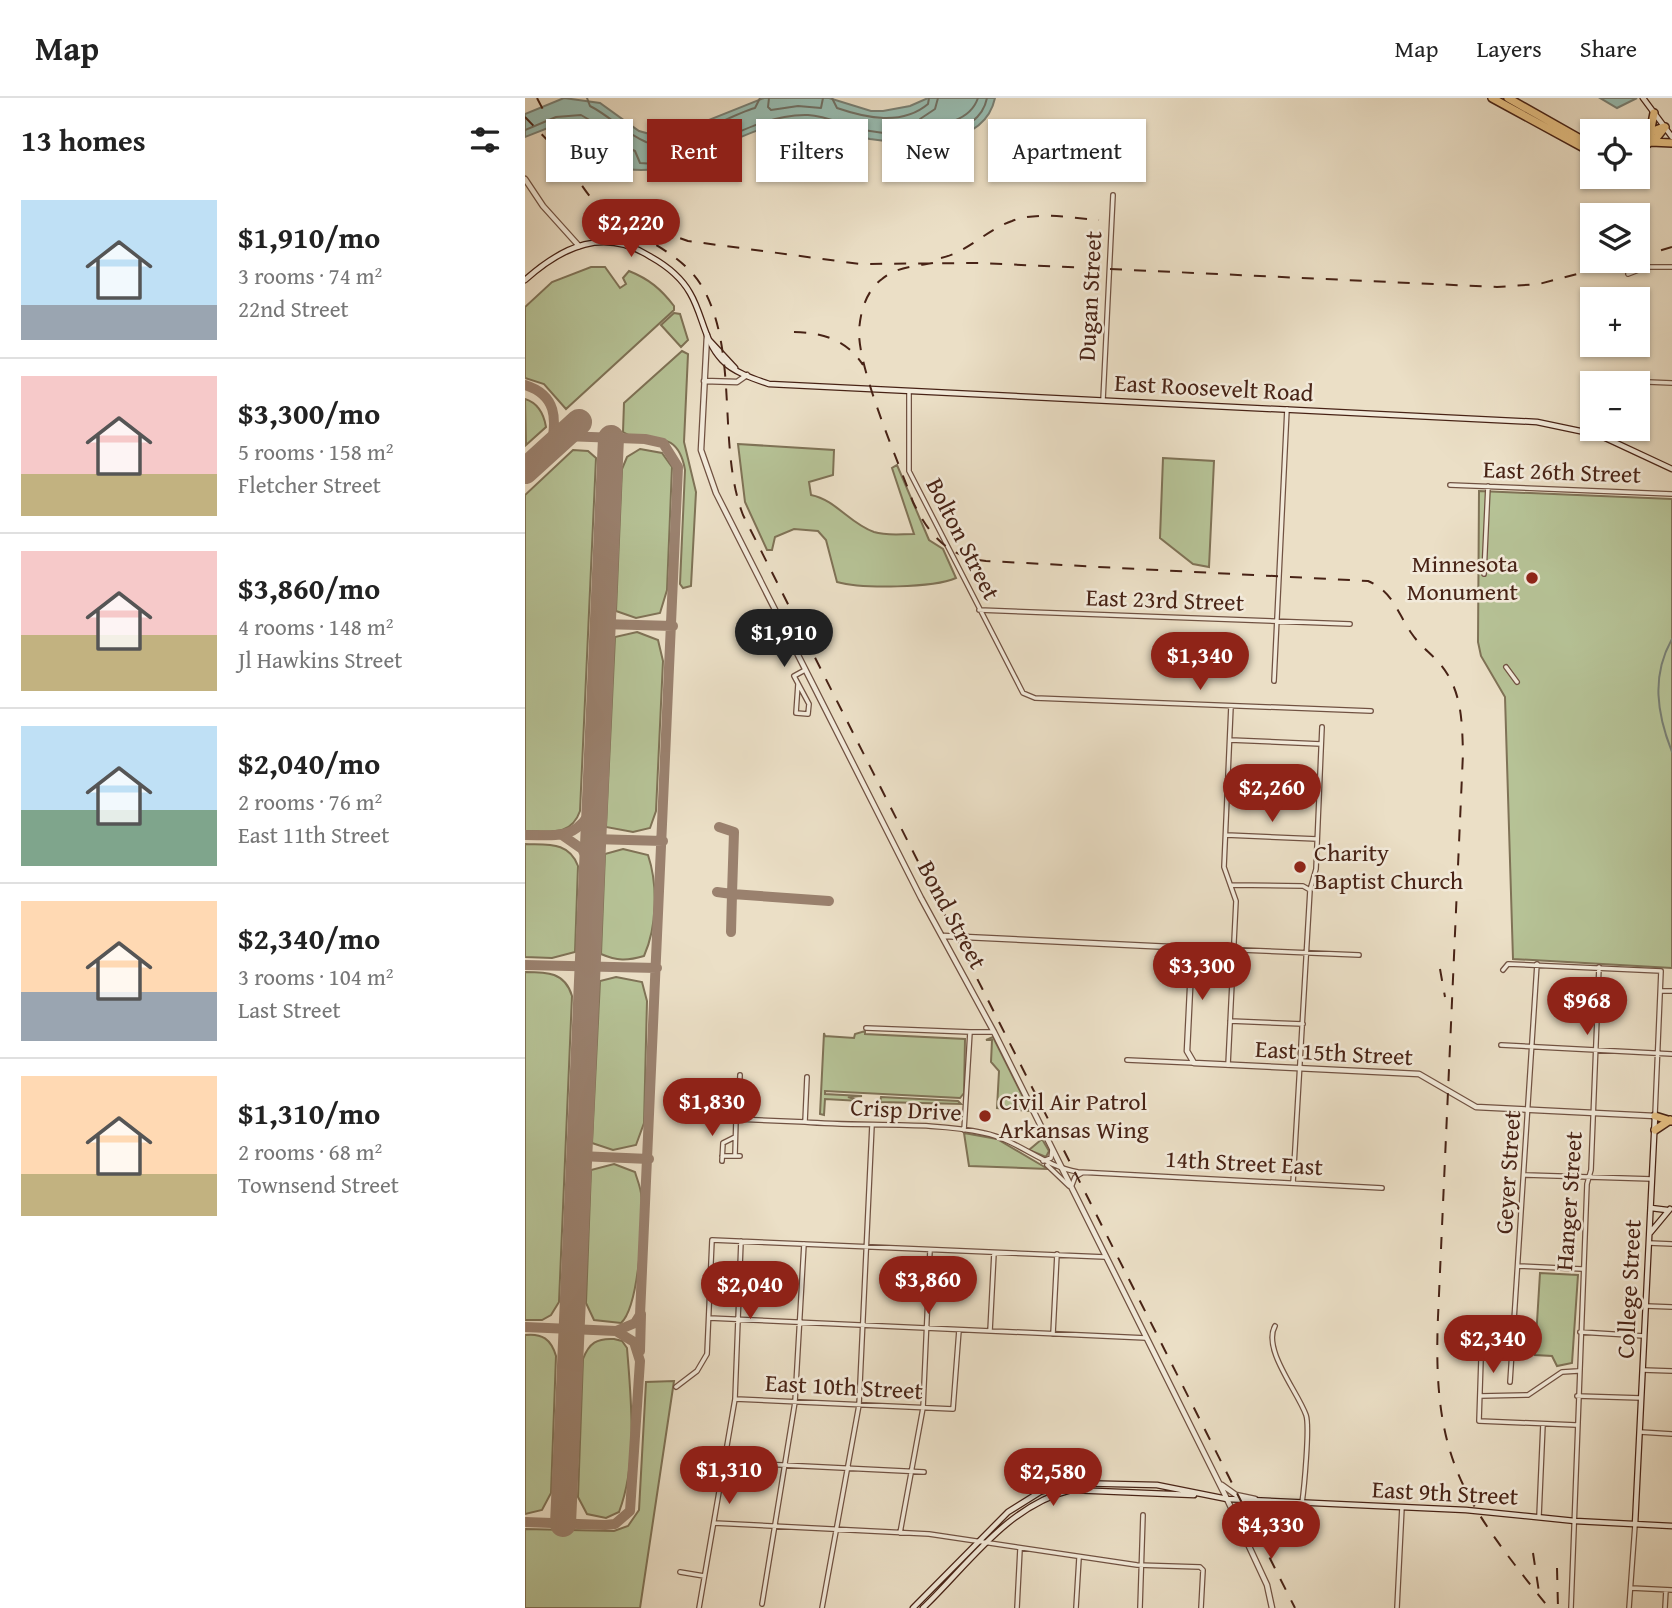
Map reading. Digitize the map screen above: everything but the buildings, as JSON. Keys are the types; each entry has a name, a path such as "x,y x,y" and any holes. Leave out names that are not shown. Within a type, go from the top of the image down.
{"highway":[{"path":"1492,98 1580,146"},
{"path":"1508,98 1580,139"},
{"path":"1650,138 1652,111"},
{"path":"1650,138 1665,127"},
{"path":"1650,138 1672,143"},
{"path":"1655,1116 1671,1121"},
{"path":"1655,1130 1671,1121"}],"main road":[{"path":"1643,98 1672,137"},
{"path":"525,179 543,206 579,246"},
{"name":"East Roosevelt Road","path":"525,280 557,255 579,246 601,242 627,244 663,264 688,290 708,337 735,369 781,386 1556,424 1621,443 1672,469"},
{"name":"Bond Street","path":"708,337 703,381 702,459 806,670 1052,1148 1238,1520"},
{"name":"East Roosevelt Road","path":"703,381 737,382 747,375"},
{"path":"943,936 1192,948 1187,1051 1194,1063"},
{"name":"East 15th Street","path":"1194,1063 1423,1074 1473,1106 1655,1116"},
{"name":"College Street","path":"1635,1525 1655,1116"},
{"path":"1651,1208 1660,1212 1671,1209"},
{"path":"1650,1233 1661,1217 1671,1209"},
{"path":"1651,1216 1661,1217"},
{"path":"1215,1475 1229,1492 1263,1501"},
{"name":"East 9th Street","path":"913,1608 1023,1502 1040,1492 1071,1483 1157,1485 1227,1499 1402,1507 1672,1526"},
{"name":"East 9th Street","path":"923,1608 987,1543 1035,1503 1071,1490 1216,1496"},
{"path":"1263,1501 1241,1505 1238,1520 1267,1584 1272,1608"}],"street":[{"name":"Dugan Street","path":"1103,400 1113,195"},
{"path":"1628,274 1640,269 1672,267"},
{"path":"1650,382 1672,383"},
{"name":"Bolton Street","path":"909,391 909,471 1023,693 1035,698 1231,706"},
{"path":"1274,681 1287,409"},
{"name":"East 26th Street","path":"1450,485 1672,494"},
{"path":"1484,574 1488,486"},
{"name":"East 23rd Street","path":"979,610 1350,624"},
{"path":"1506,667 1517,682"},
{"path":"798,684 796,713 808,714 809,705 794,676 806,670"},
{"path":"1228,1065 1236,901 1225,874 1231,706 1371,711"},
{"path":"1293,1183 1310,890 1314,881 1317,839 1322,727"},
{"path":"1230,740 1321,744"},
{"path":"1227,787 1319,792"},
{"path":"1226,835 1317,839"},
{"path":"1231,885 1290,886 1310,890"},
{"path":"1192,948 1359,955"},
{"path":"1503,970 1508,964 1599,967"},
{"name":"Geyer Street","path":"1510,1382 1520,1266 1537,964"},
{"name":"College Street","path":"1599,967 1661,971 1655,1116"},
{"name":"Hanger Street","path":"1571,1608 1582,1269 1587,1177 1591,1170 1599,967"},
{"path":"1661,990 1672,991"},
{"path":"1230,1021 1303,1024"},
{"path":"866,1028 993,1032"},
{"path":"964,1130 970,1032"},
{"path":"1501,1045 1672,1054"},
{"name":"East 15th Street","path":"1127,1060 1194,1063"},
{"path":"735,1140 723,1143 722,1159 737,1156 735,1140 740,1075"},
{"path":"805,1122 807,1077"},
{"name":"Crisp Drive","path":"738,1119 964,1130 997,1136 1062,1169"},
{"path":"822,1608 859,1405 871,1125"},
{"path":"1043,1161 1051,1158 1052,1148"},
{"name":"Crisp Drive","path":"1043,1161 1075,1194"},
{"name":"14th Street East","path":"1062,1169 1089,1173 1383,1188"},
{"path":"1075,1194 1073,1179 1089,1173"},
{"path":"1525,1175 1652,1179"},
{"path":"676,1387 693,1375 703,1362 709,1318 712,1240 1105,1256"},
{"path":"699,1608 735,1399 741,1241"},
{"path":"1649,1242 1672,1244"},
{"path":"762,1604 796,1402 804,1244"},
{"path":"900,1533 923,1408 930,1249"},
{"path":"990,1331 994,1252"},
{"path":"1053,1334 1056,1255"},
{"path":"1520,1266 1582,1269"},
{"path":"1646,1306 1672,1307"},
{"path":"709,1318 1146,1338"},
{"path":"1275,1326 1271,1332 1272,1346 1307,1418 1302,1503"},
{"path":"1482,1328 1479,1421 1576,1425"},
{"name":"East 10th Street","path":"735,1399 952,1409 956,1399 959,1330"},
{"path":"1580,1332 1644,1336"},
{"path":"1643,1370 1672,1371"},
{"path":"1480,1395 1528,1395 1562,1372 1578,1371"},
{"path":"1577,1396 1641,1398"},
{"path":"1539,1516 1543,1424"},
{"path":"1640,1432 1672,1434"},
{"path":"699,1450 726,1451"},
{"path":"724,1462 924,1472"},
{"path":"1397,1608 1402,1507"},
{"path":"1140,1608 1143,1515"},
{"path":"713,1522 900,1533 1142,1565 1202,1568 1201,1608"},
{"name":"College Street","path":"1629,1608 1635,1525"},
{"path":"1017,1608 1020,1549"},
{"path":"1076,1608 1079,1557"},
{"path":"680,1572 704,1576"},
{"path":"1631,1588 1672,1590"},
{"path":"1665,1608 1666,1590"}],"green space":[{"path":"591,267 605,267 620,288 626,284 623,278 629,271 643,277 664,294 674,306 674,310 566,409 544,384 525,378 525,307 552,282"},
{"path":"674,313 680,314 688,340 681,347 661,325"},
{"path":"682,351 688,354 684,442 696,492 691,586 683,588 680,584 685,470 681,455 675,446 667,441 640,438 623,432 624,403"},
{"path":"525,399 540,410 546,427 526,445"},
{"path":"738,444 834,450 833,475 809,482 811,495 828,502 874,532 914,534 892,468 897,465 929,540 943,549 956,578 931,584 897,586 863,586 837,582 826,540 818,531 794,529 775,537 772,550 767,550 745,502"},
{"path":"640,449 662,453 672,467 667,590 660,613 636,618 616,611 622,469 627,457"},
{"path":"573,450 588,451 596,458 580,811 565,829 551,832 525,831 525,495"},
{"path":"1163,458 1214,461 1209,567 1193,564 1160,538"},
{"path":"1479,491 1672,499 1672,968 1513,959 1505,697 1481,656 1478,642"},
{"path":"637,632 658,640 663,661 656,811 650,828 633,832 606,827 615,637"},
{"path":"525,844 563,848 578,866 575,952 552,958 525,957"},
{"path":"623,849 648,855 655,906 652,932 644,956 622,960 601,954 605,854"},
{"path":"525,972 548,973 560,978 572,996 559,1302 551,1315 542,1320 525,1320"},
{"path":"616,977 642,982 647,1001 644,1123 636,1145 613,1150 592,1143 600,981"},
{"path":"865,1031 865,1034 965,1039 964,1093 960,1098 825,1091 825,1094 862,1096 848,1097 861,1101 825,1099 824,1115 820,1114 824,1033 825,1036 854,1038 855,1034"},
{"path":"993,1037 1030,1111 997,1108 999,1071 991,1062 992,1040 986,1040"},
{"path":"881,1097 958,1101 961,1104 880,1102"},
{"path":"964,1133 997,1139 1048,1169 969,1166"},
{"path":"1042,1139 1049,1151 1046,1157 1029,1150"},
{"path":"614,1164 635,1172 641,1190 642,1205 636,1282 627,1314 621,1323 594,1320 586,1303 591,1170"},
{"path":"1540,1273 1578,1275 1572,1363 1557,1366 1552,1356 1535,1355"},
{"path":"525,1335 545,1338 556,1356 551,1493 542,1510 525,1514"},
{"path":"603,1339 622,1341 627,1348 632,1430 625,1493 619,1512 606,1518 587,1514 578,1497 583,1359 594,1343"},
{"path":"674,1381 640,1608 525,1608 525,1529 614,1531 628,1526 639,1510 646,1382"}],"water":[{"path":"564,98 600,103 622,119 546,119 546,129 525,137 525,114"},
{"path":"764,98 829,98 871,111 883,111 910,106 928,98 995,98 988,115 974,128 974,119 882,119 882,140 868,139 868,119 756,119 755,131 742,137 742,119 712,119"},
{"path":"1600,98 1637,98 1617,108"},
{"path":"633,127 647,133 647,169 633,169"}],"waterway":[{"path":"1672,639 1665,653 1659,681 1660,709 1672,752"}],"taxiway":[{"path":"525,385 543,395 552,409 554,427 551,448"},
{"path":"525,1327 616,1331 635,1323 640,1315 678,467 663,443 645,439 564,436"},
{"path":"602,624 673,626"},
{"path":"525,835 558,835 574,830 581,825 594,806"},
{"path":"719,827 734,832 732,894 829,901"},
{"path":"562,835 582,849 592,868"},
{"path":"593,839 663,841"},
{"path":"717,892 732,894 731,932"},
{"path":"525,965 657,968"},
{"path":"579,1156 649,1159"},
{"path":"640,1351 641,1314"},
{"path":"525,1522 615,1524 630,1511 640,1361 634,1342 616,1331"}],"runway":[{"path":"525,471 579,422"},
{"path":"563,1524 611,438"}],"railway":[{"path":"537,98 548,119"},
{"path":"525,117 546,139"},
{"path":"580,182 605,212 672,255 695,277 704,290 715,316 721,343 731,460 743,515 1295,1608"},
{"path":"941,258 960,251 1003,225 1022,218 1055,216 1099,220"},
{"path":"635,222 688,241 860,264 980,263 1497,287 1539,284 1581,273"},
{"path":"1650,253 1672,247"},
{"path":"933,263 900,269 876,284 865,302 859,332 865,370 889,441 913,502 926,525 941,542 961,555 986,561 1368,581 1389,597 1412,634 1441,665 1453,685 1461,718 1463,753 1438,1317 1441,1407 1448,1443 1459,1476 1475,1506 1519,1571 1549,1608"},
{"path":"794,332 833,339 849,349 863,365"},
{"path":"1440,969 1445,997"},
{"path":"1533,1553 1539,1592"},
{"path":"1557,1568 1558,1608"}],"place":[{"name":"Minnesota Monument","path":"1532,578"},
{"name":"Charity Baptist Church","path":"1300,867"},
{"name":"Civil Air Patrol Arkansas Wing","path":"985,1116"}]}
